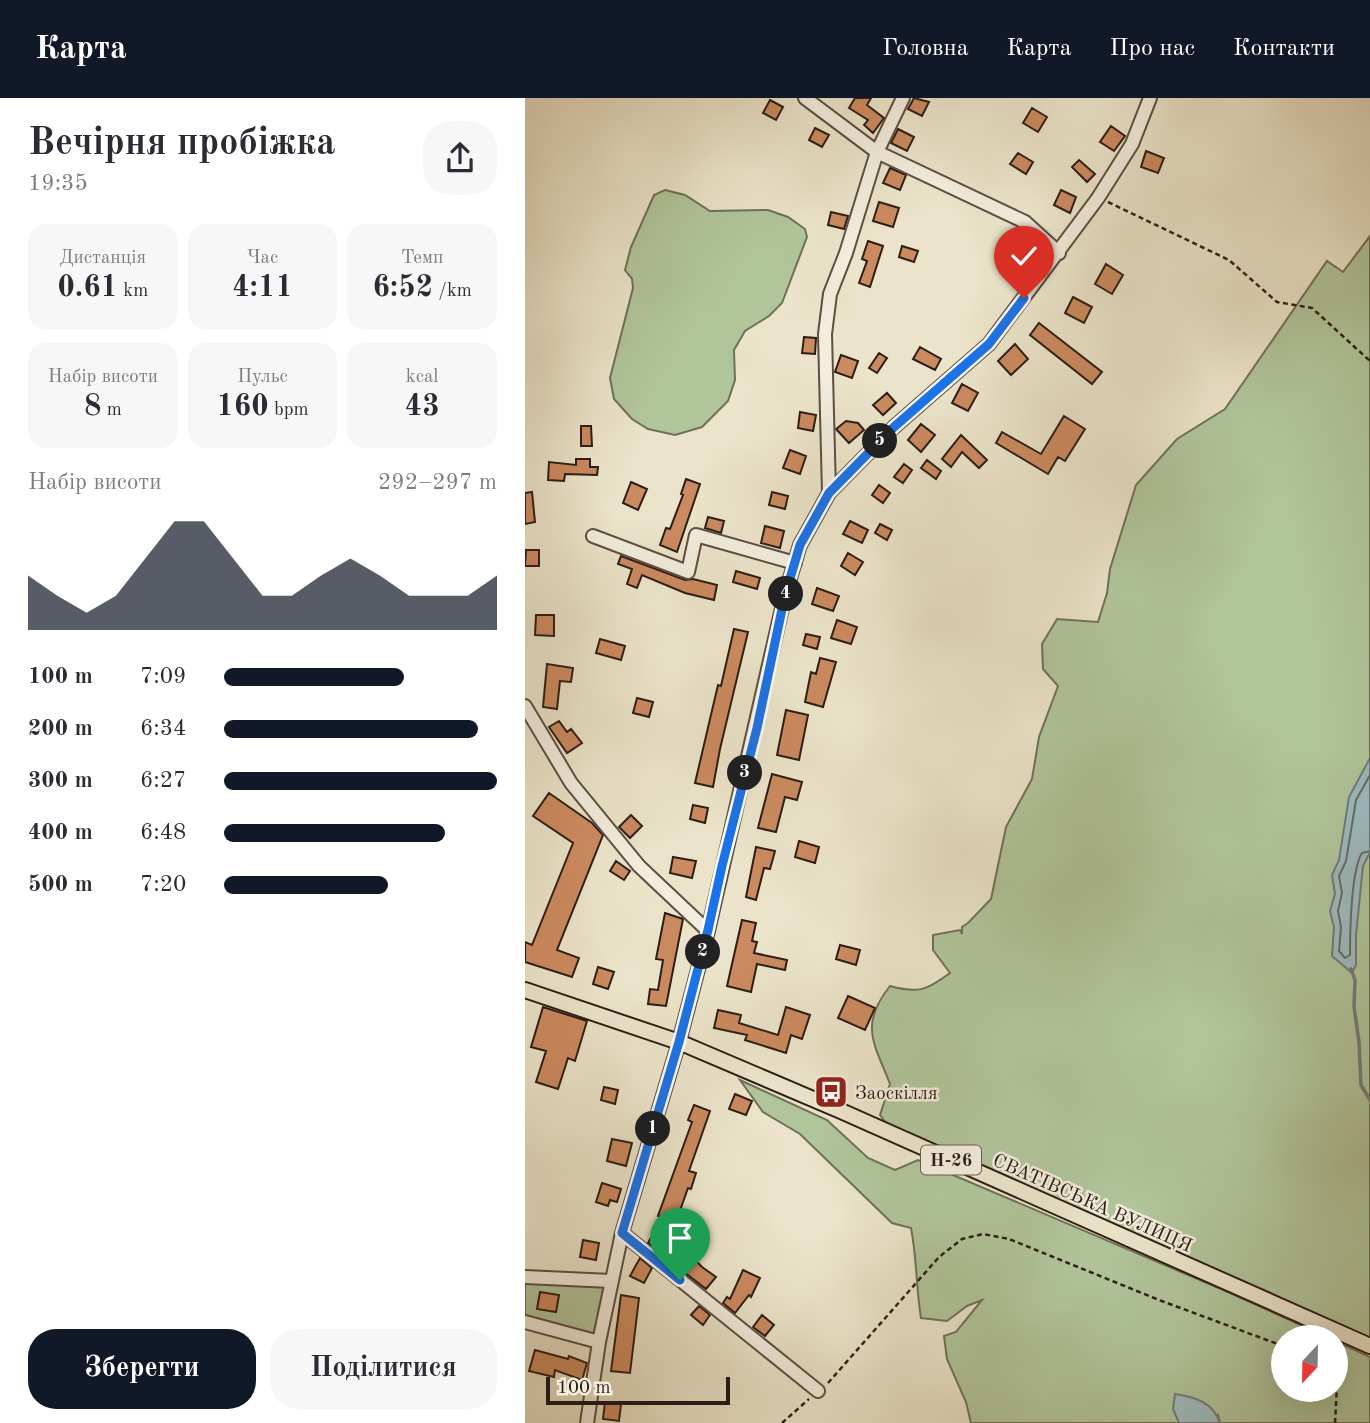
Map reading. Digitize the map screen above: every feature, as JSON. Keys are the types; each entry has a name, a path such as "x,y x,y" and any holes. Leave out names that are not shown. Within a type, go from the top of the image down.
{"main road":[{"name":"СВАТІВСЬКА ВУЛИЦЯ","path":"525,990 679,1042 1370,1346"}],"street":[{"path":"805,98 877,152 1025,222 1059,253"},
{"path":"829,493 825,334 830,294 846,253 877,152 903,98"},
{"path":"587,1423 599,1342 622,1233 679,1042 708,930 757,728 785,595 800,545 829,493 894,427 989,344 1098,198 1132,144 1150,98"},
{"path":"593,536 688,572 696,535 795,563"},
{"path":"525,693 527,710 571,783 639,866 708,930"},
{"path":"622,1233 818,1391"},
{"path":"525,1277 611,1281"},
{"path":"525,1322 599,1342"}],"path":[{"path":"1098,198 1229,260 1277,302 1312,308 1370,361"},
{"path":"782,1423 830,1381 939,1257 962,1240 983,1234 1009,1239 1159,1300 1271,1342"},
{"path":"1335,1423 1336,1402"}],"green space":[{"path":"665,190 685,195 710,211 768,210 788,217 805,229 807,237 782,303 769,316 745,331 734,350 735,380 728,401 702,427 675,435 648,429 632,419 614,399 610,378 633,288 632,279 625,270 631,247 654,195"},
{"path":"1370,236 1370,1340 1348,1330 1348,1325 1336,1325 892,1131 880,1115 890,1084 872,1034 875,1012 890,986 908,990 922,989 950,973 933,950 933,935 960,930 962,934 962,927 991,899 1006,827 1032,779 1039,737 1058,686 1043,669 1042,644 1057,619 1098,622 1107,593 1110,569 1136,485 1177,439 1225,409 1327,261 1343,272"},
{"path":"740,1080 827,1120 868,1158 895,1170 918,1160 1301,1325 1271,1325 1271,1402 1348,1402 1348,1347 1370,1357 1370,1423 1220,1423 1218,1415 1181,1423 971,1423 966,1402 947,1359 944,1336 956,1332 982,1300 967,1306 947,1321 921,1318 911,1228 892,1223 800,1134 763,1112"},
{"path":"525,1277 611,1281 599,1342 525,1322"}],"water":[{"path":"1370,758 1370,852 1363,866 1356,935 1356,965 1352,973 1332,956 1334,927 1330,911 1335,894 1332,875 1339,860 1349,797"},
{"path":"1175,1394 1208,1405 1220,1423 1179,1423 1173,1409"}],"building":[{"path":"855,98 871,98 867,105 884,118 873,133 864,125 868,120 849,108"},
{"path":"914,98 929,102 922,116 908,109"},
{"path":"770,100 783,107 776,120 763,113"},
{"path":"1032,108 1047,117 1038,132 1023,123"},
{"path":"1111,126 1125,136 1114,151 1100,142"},
{"path":"815,128 829,135 822,147 809,140"},
{"path":"898,129 914,137 907,151 891,143"},
{"path":"1146,151 1164,158 1158,173 1141,167"},
{"path":"1018,153 1033,162 1026,174 1010,164"},
{"path":"1079,160 1095,174 1087,182 1072,167"},
{"path":"890,168 906,175 900,190 883,183"},
{"path":"1061,190 1076,197 1070,213 1054,205"},
{"path":"879,202 899,208 893,227 873,221"},
{"path":"831,212 848,216 844,229 828,225"},
{"path":"1022,231 1036,244 1028,255 1013,244"},
{"path":"868,241 883,246 870,287 859,283 867,261 862,259"},
{"path":"902,246 918,251 914,262 899,257"},
{"path":"1106,264 1123,275 1112,294 1095,284"},
{"path":"1073,297 1092,307 1084,323 1065,313"},
{"path":"1039,323 1102,372 1092,384 1030,335"},
{"path":"804,337 816,338 815,354 802,353"},
{"path":"1015,344 1028,359 1011,375 998,361"},
{"path":"920,347 941,359 935,370 913,359"},
{"path":"879,353 887,358 877,373 869,368"},
{"path":"841,355 858,361 852,378 835,372"},
{"path":"962,384 978,393 968,411 952,403"},
{"path":"887,393 896,403 883,415 873,405"},
{"path":"800,412 816,415 813,431 798,428"},
{"path":"1064,416 1085,429 1065,461 1058,457 1048,474 996,443 1002,432 1041,454"},
{"path":"846,421 858,423 864,430 849,443 836,429"},
{"path":"921,424 935,435 921,452 908,440"},
{"path":"581,426 591,426 592,446 581,446"},
{"path":"961,435 987,460 979,468 962,452 951,467 942,459"},
{"path":"790,450 806,456 800,474 783,468"},
{"path":"576,459 590,459 590,467 598,467 597,475 565,474 564,481 548,480 549,462 576,465"},
{"path":"927,460 941,471 936,479 921,468"},
{"path":"904,464 912,470 903,483 894,477"},
{"path":"686,479 700,484 677,552 660,545 666,528 670,529"},
{"path":"631,482 647,489 638,510 623,503"},
{"path":"879,485 890,493 883,503 872,495"},
{"path":"532,492 535,522 525,524 525,493"},
{"path":"772,492 788,496 785,509 769,505"},
{"path":"708,517 724,521 721,533 705,528"},
{"path":"850,521 868,530 862,543 843,534"},
{"path":"880,524 892,530 887,540 875,533"},
{"path":"765,526 784,531 780,548 761,543"},
{"path":"526,550 539,550 539,566 525,566"},
{"path":"848,553 863,562 855,575 841,566"},
{"path":"621,556 685,580 693,579 717,585 714,600 685,593 642,575 637,588 627,584 632,569 618,564"},
{"path":"736,571 760,578 757,589 733,582"},
{"path":"817,588 839,596 833,611 812,604"},
{"path":"536,615 554,615 554,636 535,635"},
{"path":"837,620 857,627 851,644 831,638"},
{"path":"734,629 748,632 713,787 695,783"},
{"path":"806,634 820,637 817,649 803,645"},
{"path":"600,639 625,646 621,660 596,653"},
{"path":"820,658 836,662 823,707 805,702 811,672 816,674"},
{"path":"547,664 573,668 571,682 560,681 557,709 543,707"},
{"path":"637,698 653,702 649,717 633,713"},
{"path":"786,710 808,715 799,760 777,755"},
{"path":"559,721 567,732 571,729 582,743 567,753 549,727"},
{"path":"772,774 802,782 797,800 785,797 776,832 758,828"},
{"path":"549,793 592,823 603,835 557,950 579,958 572,977 525,962 525,942 532,945 573,843 533,816"},
{"path":"693,805 708,808 705,823 690,819"},
{"path":"631,815 642,826 630,838 619,827"},
{"path":"799,841 819,847 815,863 795,857"},
{"path":"756,847 775,851 770,869 764,868 756,900 746,897"},
{"path":"673,857 696,861 692,878 670,873"},
{"path":"616,861 630,871 624,880 610,871"},
{"path":"665,913 683,919 666,1006 648,1004 650,989 658,990 663,960 656,959"},
{"path":"742,920 756,923 752,941 757,942 754,953 787,960 785,970 757,964 751,992 727,986"},
{"path":"840,945 860,950 856,965 836,959"},
{"path":"598,967 614,972 608,989 593,984"},
{"path":"848,996 875,1008 865,1030 838,1018"},
{"path":"543,1007 587,1021 575,1061 568,1058 558,1089 536,1082 546,1051 531,1047"},
{"path":"786,1007 810,1015 802,1039 791,1035 786,1053 745,1040 747,1035 714,1028 718,1010 741,1015 739,1023 778,1035"},
{"path":"604,1087 618,1090 615,1104 601,1100"},
{"path":"735,1094 752,1101 746,1115 729,1109"},
{"path":"694,1105 710,1111 689,1171 696,1173 676,1222 658,1216 692,1122 688,1120"},
{"path":"612,1139 632,1143 626,1166 607,1161"},
{"path":"602,1183 621,1189 617,1202 610,1200 608,1206 596,1202"},
{"path":"654,1232 668,1239 661,1253 648,1243"},
{"path":"583,1240 599,1243 596,1260 580,1257"},
{"path":"684,1248 716,1277 706,1289 684,1272 673,1259"},
{"path":"640,1258 652,1268 644,1283 630,1276"},
{"path":"743,1270 760,1278 751,1297 749,1295 735,1313 723,1303 727,1297 730,1299"},
{"path":"540,1292 559,1295 556,1312 537,1309"},
{"path":"621,1295 639,1298 630,1373 611,1371"},
{"path":"699,1306 710,1315 703,1325 691,1315"},
{"path":"762,1315 774,1325 765,1336 753,1327"},
{"path":"535,1350 568,1359 569,1356 587,1363 582,1380 555,1370 554,1377 529,1371"},
{"path":"605,1402 621,1404 619,1421 603,1419"}],"waterway":[{"path":"1351,969 1355,980 1354,1007 1361,1085 1370,1100"}],"place":[{"name":"Заоскілля","path":"831,1092"}],"route":[{"path":"680,1280 622,1233 679,1042 708,930 757,728 785,595 800,545 829,493 894,427 989,344 1024,298"}]}
